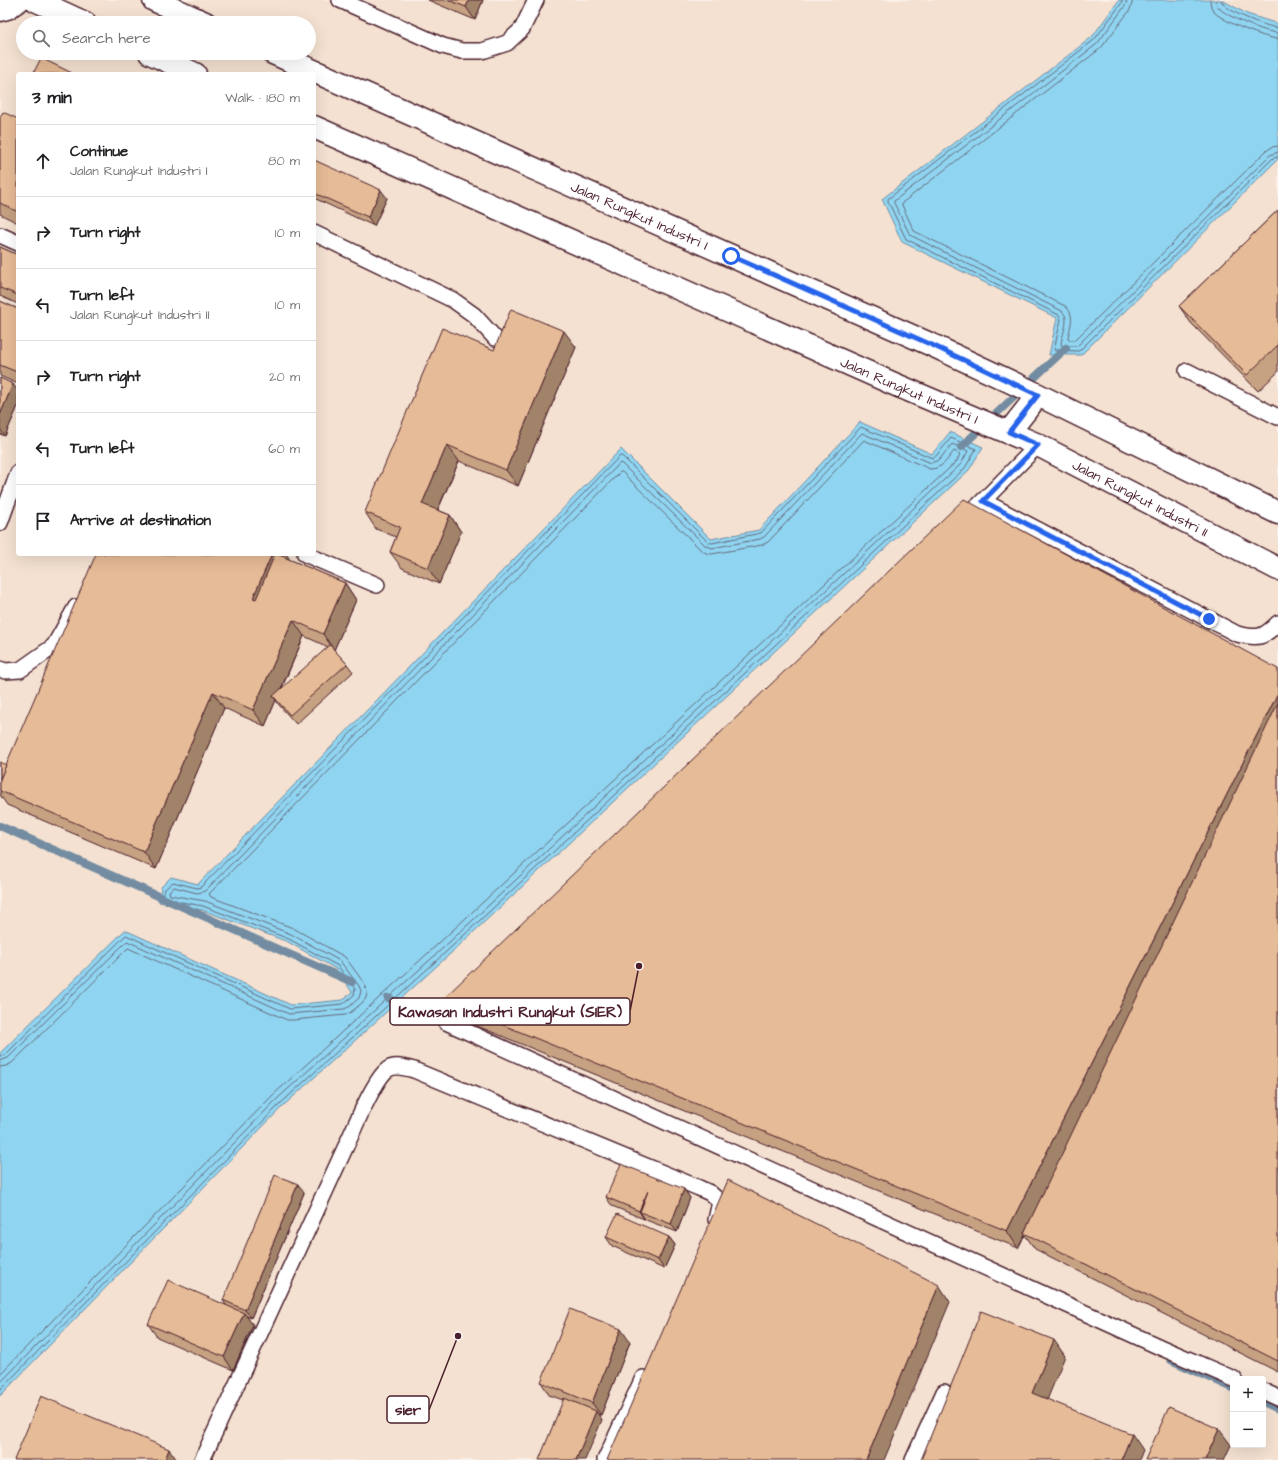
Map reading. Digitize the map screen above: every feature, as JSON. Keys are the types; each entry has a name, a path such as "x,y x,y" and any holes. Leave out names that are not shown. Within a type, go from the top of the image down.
{"street":[{"path":"0,10 7,8 19,0"},
{"path":"35,0 70,16"},
{"path":"154,0 189,16"},
{"path":"165,60 192,72"},
{"name":"Jalan Rungkut Industri I","path":"289,60 316,72"},
{"name":"Jalan Rungkut Industri I","path":"316,72 932,345 1033,392"},
{"name":"Jalan Rungkut Industri I","path":"316,128 894,384 1005,430"},
{"path":"1005,430 1033,392 1278,513"},
{"name":"Jalan Rungkut Industri II","path":"1005,430 1038,445 1278,569"}],"lane":[{"path":"340,0 444,46 462,51 482,51 507,42 522,29 536,0"},
{"path":"316,234 453,300 474,315 495,338"},
{"path":"0,235 16,242"},
{"path":"1187,371 1278,417"},
{"path":"954,528 1038,445"},
{"path":"1,519 16,478"},
{"path":"983,501 1237,634 1253,638 1268,633 1278,623"},
{"path":"310,556 377,585"},
{"path":"0,669 5,671 20,670 54,646 82,595"},
{"path":"472,987 446,1012 444,1015 446,1022 1162,1348 1230,1377"},
{"path":"202,1460 351,1135 376,1085 384,1073 390,1068 404,1067 414,1070 710,1193 720,1202 718,1215 712,1230"},
{"path":"605,1460 648,1366"},
{"path":"913,1460 944,1392"},
{"path":"1266,1392 1278,1398"}],"shaded area":[{"path":"0,0 1278,0 1278,1460 0,1460"}],"water":[{"path":"1119,0 1222,0 1247,14 1278,24 1278,159 1081,355 1049,355 1057,318 902,242 882,199 1092,37"},
{"path":"860,422 932,454 950,432 983,447 969,470 450,954 283,1106 0,1396 0,1053 125,930 291,1005 343,1000 352,992 336,969 288,942 202,910 159,902 161,887 171,877 198,884 621,449 711,539 759,530"}],"building":[{"path":"448,0 469,0 466,7"},
{"path":"40,60 45,60 70,72 34,72"},
{"path":"3,112 16,118 16,211 0,203 0,117"},
{"path":"316,161 381,190 368,217 316,194"},
{"path":"1278,210 1278,345 1247,375 1179,306"},
{"path":"0,247 16,254 16,294 0,288"},
{"path":"0,301 16,308 16,372 0,365"},
{"path":"511,309 564,331 506,470 447,445 422,504 450,515 428,568 390,552 400,527 365,512 442,328 494,350"},
{"path":"0,378 13,384 0,415"},
{"path":"964,499 1278,669 1278,693 1007,1231 442,1000"},
{"path":"95,556 271,556 253,598 256,599 274,556 282,556 345,583 323,634 293,620 253,710 213,692 144,852 0,791 0,779"},
{"path":"330,645 347,664 290,715 273,696"},
{"path":"1278,703 1278,1361 1024,1233"},
{"path":"0,762 6,765 0,779"},
{"path":"621,1164 684,1189 671,1224 640,1212 648,1191 639,1211 606,1197"},
{"path":"275,1175 298,1184 245,1310 223,1300"},
{"path":"728,1180 939,1285 866,1460 607,1460"},
{"path":"617,1214 669,1237 658,1260 606,1237"},
{"path":"168,1280 244,1313 224,1357 148,1324"},
{"path":"570,1309 621,1329 592,1403 541,1382"},
{"path":"981,1311 1054,1340 1032,1393 1132,1434 1121,1460 921,1460"},
{"path":"41,1396 169,1449 165,1460 14,1460"},
{"path":"564,1398 596,1411 576,1460 539,1460"},
{"path":"1169,1407 1219,1429 1205,1460 1145,1460"}],"waterway":[{"path":"961,447 1066,348"},
{"path":"0,826 352,982"},
{"path":"388,998 447,1025"},
{"path":"1171,1360 1230,1387"},
{"path":"1266,1403 1278,1409"}],"place":[{"name":"Kawasan Industri Rungkut (SIER)","path":"639,966"},
{"name":"sier","path":"458,1336"}],"route":[{"path":"731,256 932,345 1038,395 1009,432 1038,445 983,501 1209,619"}]}
